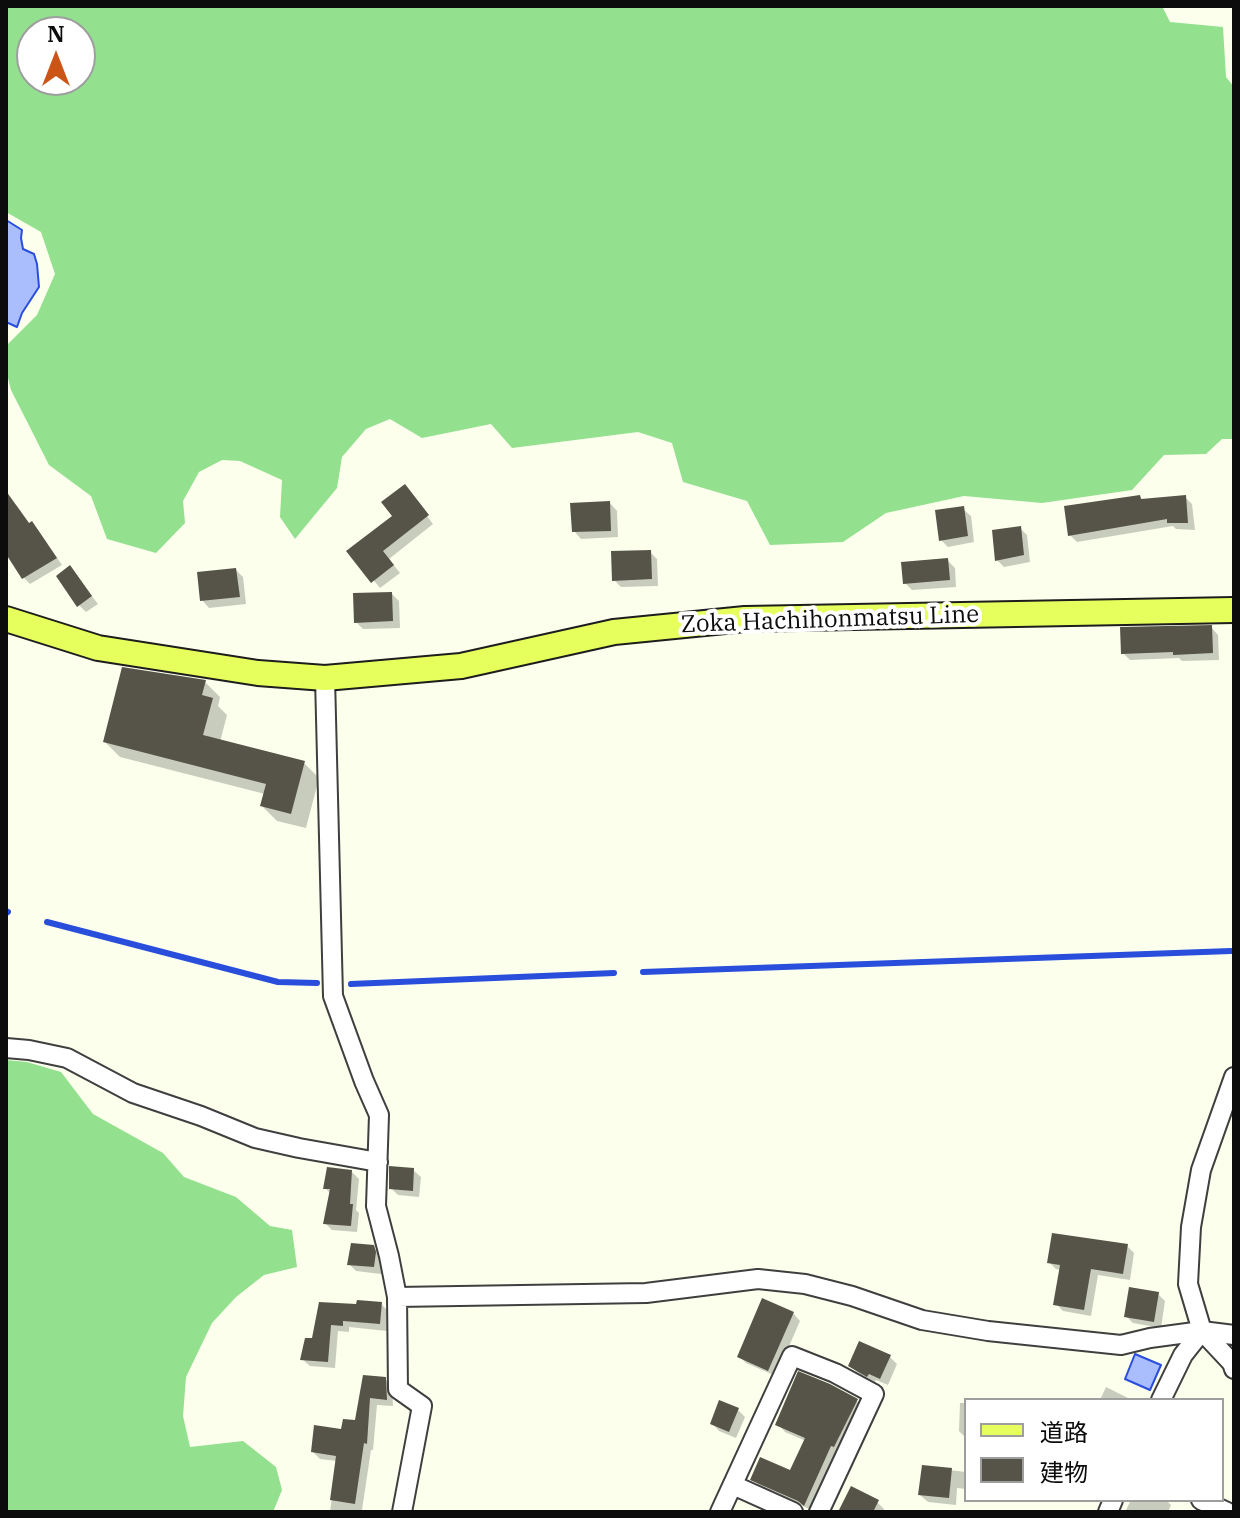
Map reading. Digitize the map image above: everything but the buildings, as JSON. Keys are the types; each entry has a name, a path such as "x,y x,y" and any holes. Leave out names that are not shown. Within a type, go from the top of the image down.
{"main road":[{"name":"Zoka Hachihonmatsu Line","path":"6,619 98,648 258,673 325,678 461,666 614,632 745,619 1234,610"}],"street":[{"path":"325,678 333,996 379,1115 376,1206 397,1297 398,1389 422,1406 402,1512"},
{"path":"6,1048 67,1058 133,1093 255,1138 378,1162"},
{"path":"1234,1077 1201,1170 1191,1227 1188,1284 1202,1331 1234,1369"},
{"path":"397,1297 646,1293 758,1279 805,1284 922,1320 988,1331 1121,1345 1202,1331 1234,1335"},
{"path":"1162,1398 1183,1355 1202,1331"},
{"path":"720,1512 792,1356 835,1373 874,1394 819,1512"},
{"path":"733,1485 793,1512"},
{"path":"1205,1502 1227,1512"}],"green space":[{"path":"6,6 1162,6 1170,22 1223,27 1226,77 1234,87 1234,439 1222,439 1206,454 1164,455 1132,490 1042,503 964,496 886,513 843,542 770,545 747,501 683,482 672,443 638,432 512,448 491,424 422,438 390,419 366,429 342,457 337,488 295,539 280,517 282,480 240,461 222,460 199,472 183,501 185,523 156,553 107,539 91,496 49,465 11,390 6,370 6,346 37,315 55,274 41,232 6,212"},
{"path":"6,1060 27,1062 61,1072 93,1114 163,1153 184,1177 236,1197 270,1226 292,1230 297,1267 264,1275 236,1297 212,1323 186,1377 183,1416 190,1447 243,1441 276,1467 282,1490 273,1512 6,1512"}],"water":[{"path":"6,220 22,230 23,249 34,254 37,264 39,287 17,327 6,322"},
{"path":"1135,1354 1161,1365 1150,1390 1125,1379"}],"waterway":[{"path":"47,922 278,982 317,983"},
{"path":"643,972 1231,951"},
{"path":"351,984 614,973"}]}
